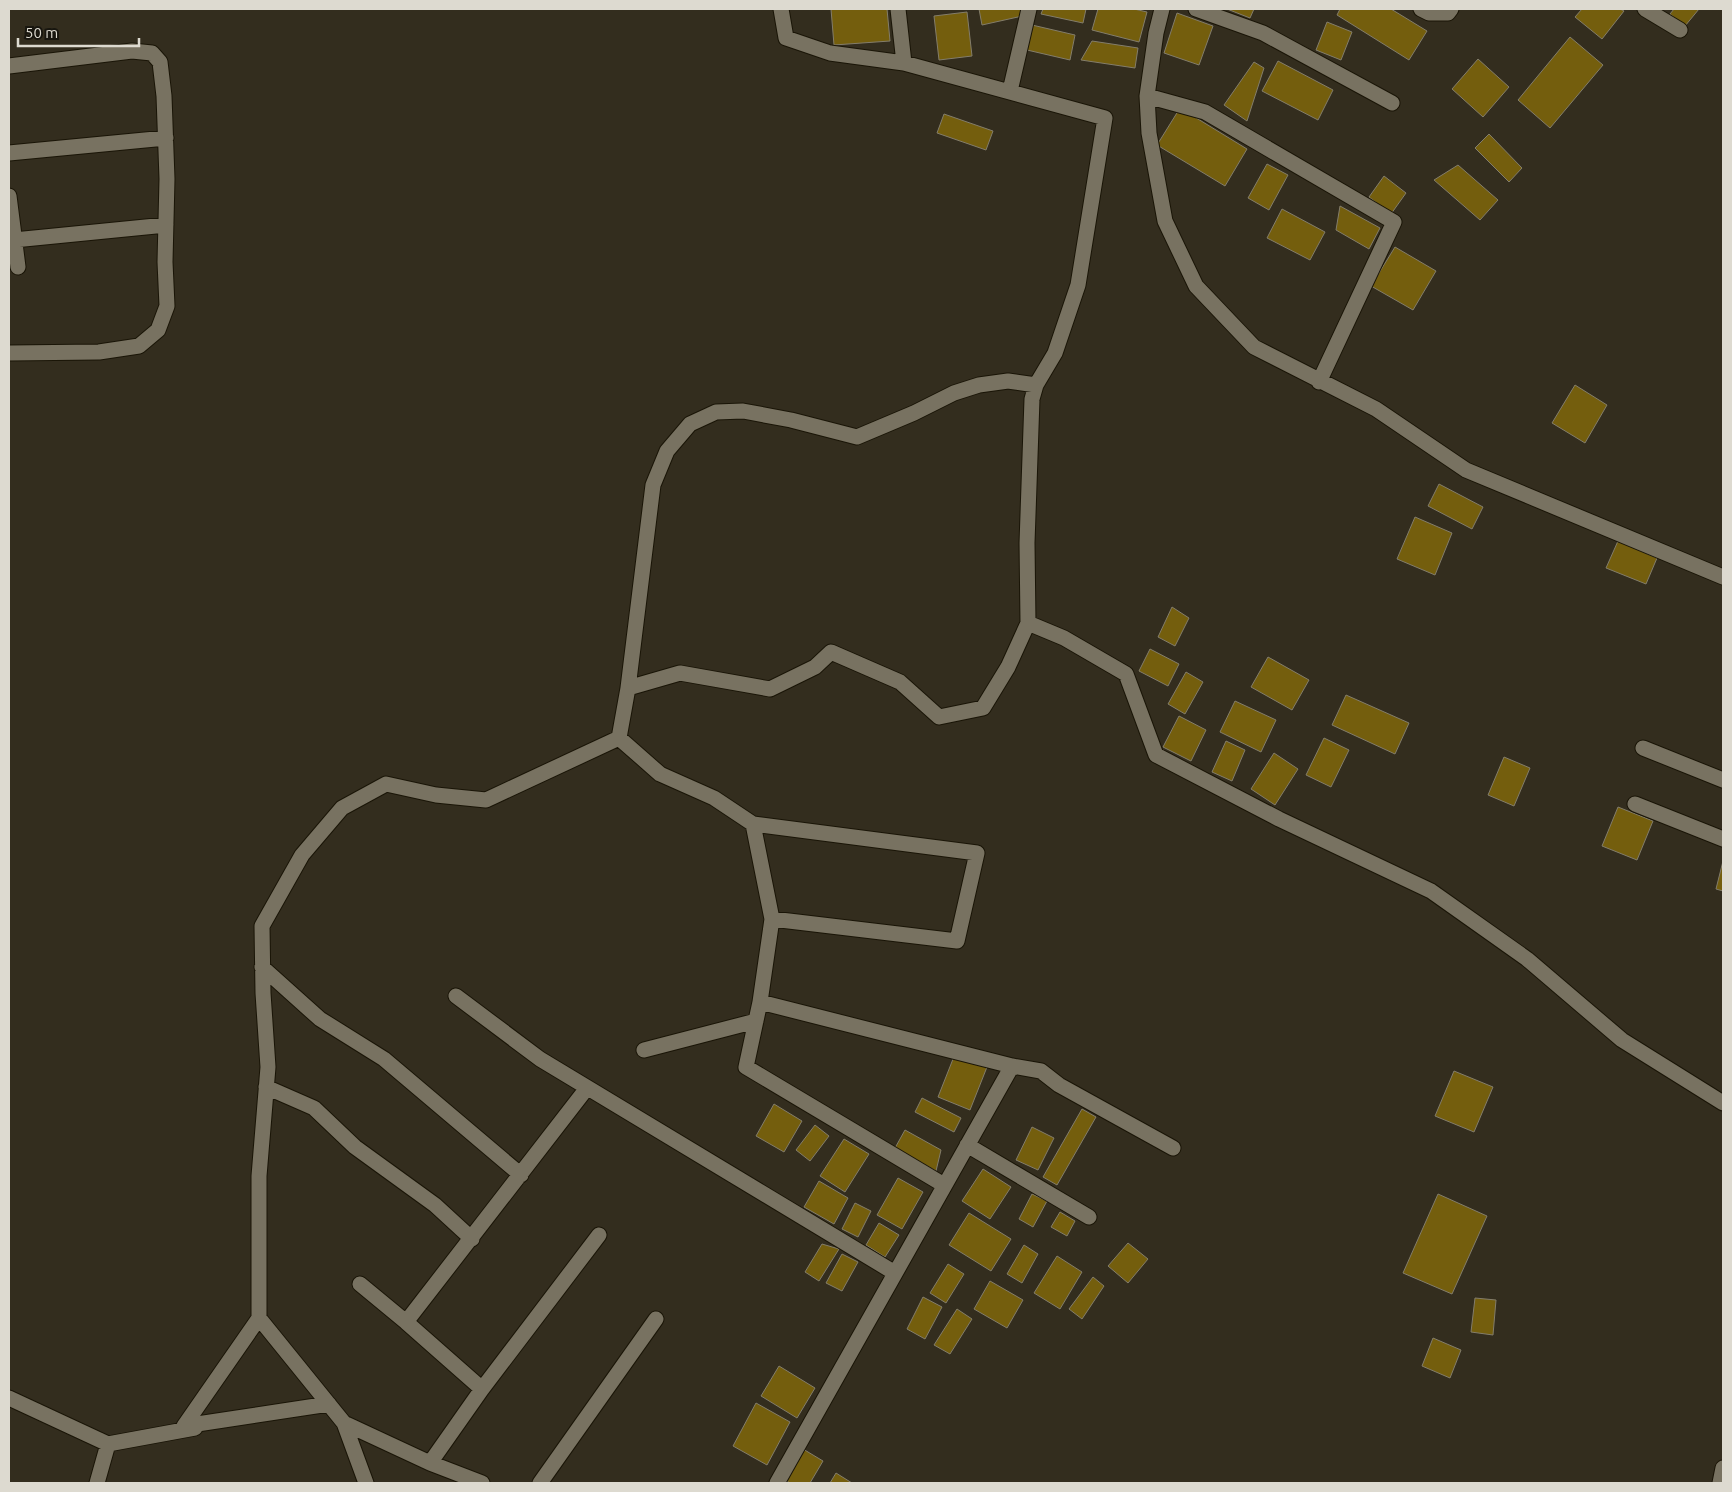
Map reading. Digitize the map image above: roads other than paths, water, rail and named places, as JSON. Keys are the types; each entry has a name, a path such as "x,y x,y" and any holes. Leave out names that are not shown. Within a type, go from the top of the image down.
{"street":[{"path":"628,688 680,673 770,689 815,668 831,652 900,682 939,717 983,708 1008,667 1028,623 1027,543 1032,399 1036,385 1055,353 1078,285 1104,118 904,63 830,54 786,38 781,9"},
{"path":"898,9 904,63"},
{"path":"1010,91 1029,9"},
{"path":"1162,9 1156,33 1147,96 1149,133 1165,221 1196,286 1254,347 1376,410 1466,470 1723,577"},
{"path":"1196,9 1263,33 1392,103"},
{"path":"1421,9 1429,13 1448,13 1451,9"},
{"path":"1645,9 1680,30"},
{"path":"9,66 132,51 152,52 160,62 164,96 167,179 165,262 167,306 158,330 140,346 99,352 9,353"},
{"path":"1147,96 1205,112 1394,222 1319,382"},
{"path":"9,153 166,138"},
{"path":"9,196 18,267"},
{"path":"14,240 166,225"},
{"path":"619,738 628,688 653,485 668,452 690,424 716,412 743,411 791,420 857,437 914,413 954,393 979,385 1008,381 1036,385"},
{"path":"1028,623 1064,638 1126,674 1156,755 1279,819 1431,891 1527,959 1622,1040 1723,1103"},
{"path":"619,738 660,774 714,798 753,824 977,853 957,941 772,919"},
{"path":"330,1404 184,1426 259,1318 259,1176 268,1067 262,967 262,926 302,855 342,808 386,784 436,795 486,800 619,738"},
{"path":"1643,748 1723,780"},
{"path":"1635,804 1723,839"},
{"path":"753,824 772,919 760,1002 746,1067 944,1185"},
{"path":"262,967 320,1019 384,1059 522,1174"},
{"path":"456,996 540,1059 895,1273"},
{"path":"760,1002 1012,1066 1041,1071 1059,1085 1173,1148"},
{"path":"644,1050 756,1021"},
{"path":"776,1483 1012,1066"},
{"path":"266,1087 314,1108 355,1147 435,1205 472,1239"},
{"path":"406,1322 587,1088"},
{"path":"967,1145 1089,1217"},
{"path":"430,1463 482,1389 599,1235"},
{"path":"360,1284 482,1389"},
{"path":"259,1318 344,1423 366,1483"},
{"path":"540,1483 656,1319"},
{"path":"9,1398 108,1444 330,1404"},
{"path":"344,1423 430,1463 482,1483"},
{"path":"97,1483 108,1444"},
{"path":"1720,1483 1723,1468"}]}
